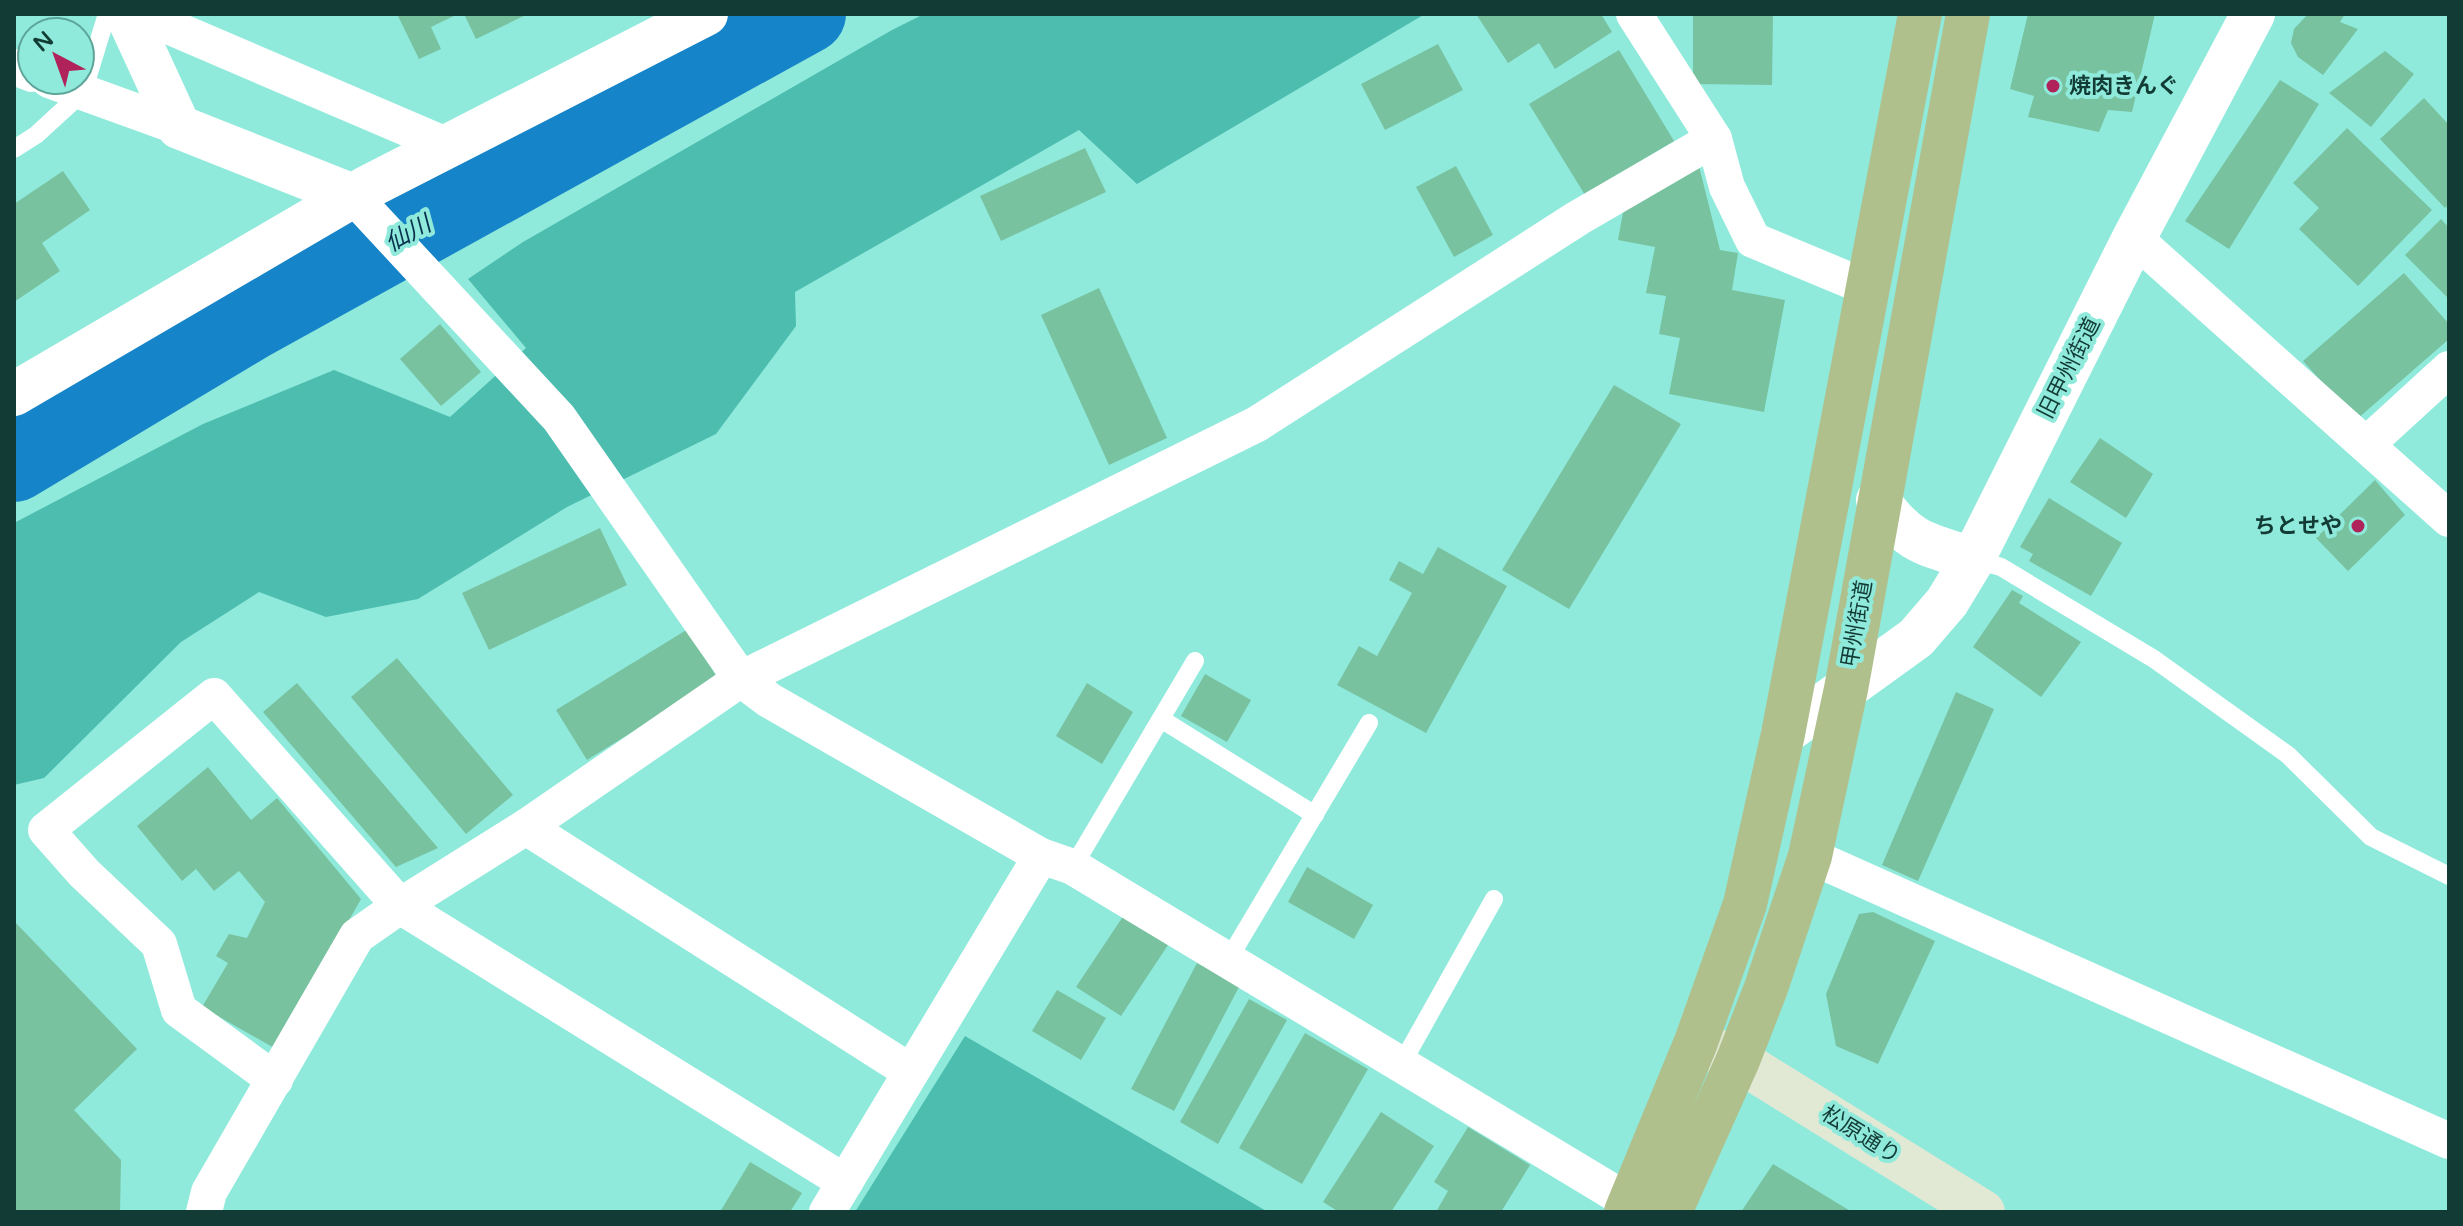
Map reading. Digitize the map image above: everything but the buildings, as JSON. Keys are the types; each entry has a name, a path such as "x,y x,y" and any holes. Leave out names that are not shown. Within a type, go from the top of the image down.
{"highway":[{"path":"1642,1209 1745,904 1783,734 1920,14"},
{"name":"甲州街道","path":"1642,1209 1738,1060 1766,988 1810,856 1846,689 1968,14"}],"main road":[{"name":"松原通り","path":"1696,1042 1738,1060 1983,1212"}],"street":[{"path":"127,14 179,127"},
{"path":"140,14 446,145"},
{"path":"14,394 365,210 446,145 706,14"},
{"path":"1634,14 1714,139 1727,187 1753,240 1868,288"},
{"name":"旧甲州街道","path":"1783,734 1916,638 1947,602 1973,559 2134,238 2253,14"},
{"path":"94,96 179,127 365,210 559,418 741,679 769,700 1228,960 1642,1209"},
{"path":"204,1212 209,1192 357,936 526,827 741,679 1257,424 1578,218 1714,139"},
{"path":"2134,238 2449,519"},
{"path":"2367,444 2449,369"},
{"path":"1878,500 1896,525 1922,544 1973,559"},
{"path":"275,1080 179,1010 159,944 84,873 46,830 214,696 400,906 836,1197 911,1072 1057,861"},
{"path":"526,827 911,1072"},
{"path":"1810,856 2449,1141"}],"lane":[{"path":"96,50 107,14"},
{"path":"14,149 36,135 79,96"},
{"path":"1973,559 2001,567 2154,659 2288,755 2371,837 2449,876"},
{"path":"1057,861 1161,719 1195,661"},
{"path":"1161,719 1315,815"},
{"path":"1228,960 1369,723"},
{"path":"1401,1065 1494,899"}],"shaded area":[{"path":"924,14 1425,14 1137,184 1079,130 795,292 796,326 716,434 567,507 418,599 326,617 259,592 181,642 44,778 14,785 14,523 203,424 334,370 450,417 526,348 468,279 523,242"},
{"path":"965,1036 1268,1212 855,1212"}],"waterway":[{"name":"仙川","path":"14,463 251,321 807,14"}],"place":[{"name":"焼肉きんぐ","path":"2053,86"},
{"name":"ちとせや","path":"2358,526"}]}
